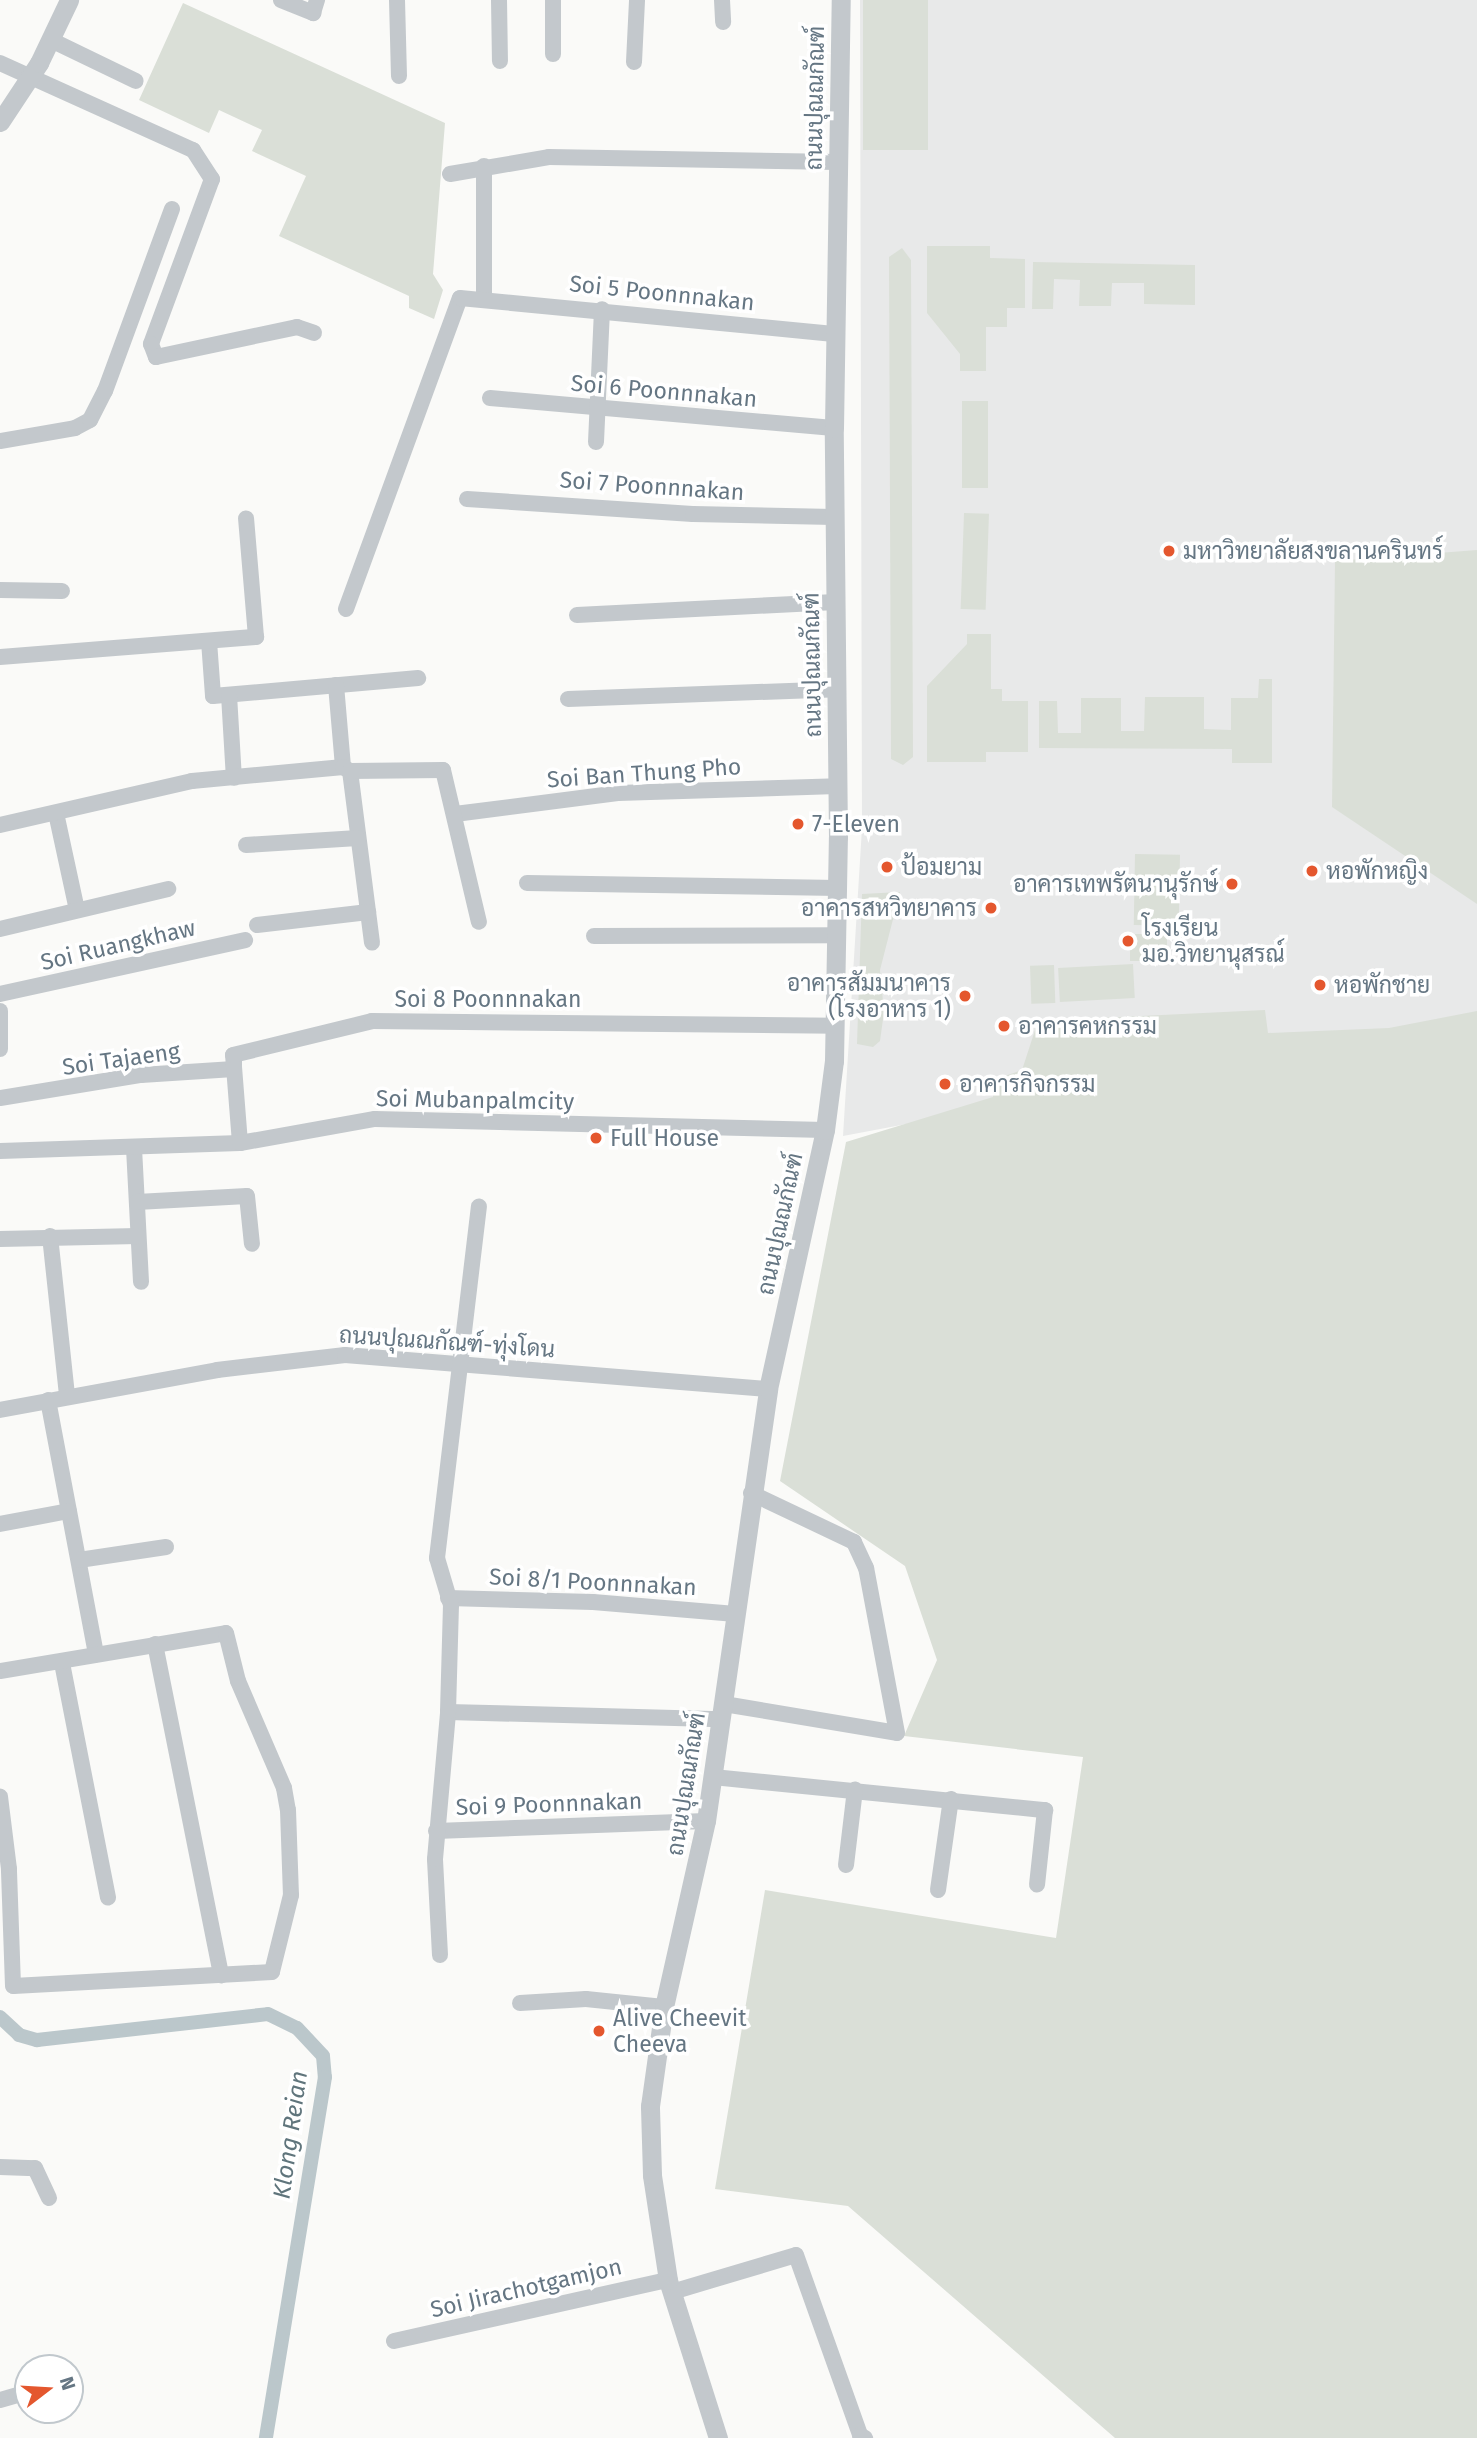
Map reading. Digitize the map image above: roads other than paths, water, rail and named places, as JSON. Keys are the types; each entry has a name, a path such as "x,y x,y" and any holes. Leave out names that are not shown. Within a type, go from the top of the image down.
{"street":[{"path":"0,122 29,79 69,0"},
{"path":"281,0 313,13 317,0"},
{"path":"397,0 399,76"},
{"path":"499,0 500,61"},
{"path":"553,0 553,54"},
{"path":"634,62 637,0"},
{"path":"722,0 723,22"},
{"name":"ถนนปุณณกัณฑ์","path":"718,2438 670,2286 650,2137 653,2075 664,2007 706,1822 751,1493 768,1390 825,1130 836,1026 838,888 834,428 841,0"},
{"path":"51,40 136,81"},
{"path":"0,63 29,79 193,150 212,179 151,344 152,351 158,358 297,327 314,333"},
{"path":"450,174 484,166 549,157 838,162"},
{"path":"346,609 460,298 484,300 484,166"},
{"path":"0,441 75,428 90,420 105,391 172,209"},
{"name":"Soi 5 Poonnnakan","path":"484,300 602,309 836,334"},
{"path":"596,442 602,309"},
{"name":"Soi 6 Poonnnakan","path":"490,398 834,428"},
{"name":"Soi 7 Poonnnakan","path":"467,499 693,514 834,517"},
{"path":"0,657 256,637 246,518"},
{"path":"0,590 62,591"},
{"path":"577,615 836,602"},
{"path":"209,641 214,696 418,678"},
{"path":"336,685 372,943"},
{"path":"568,699 837,689"},
{"path":"229,695 233,778"},
{"path":"0,825 191,781 347,769 443,769 480,922"},
{"name":"Soi Ban Thung Pho","path":"455,814 618,793 837,786"},
{"path":"55,813 77,910"},
{"path":"246,845 358,838"},
{"path":"527,883 838,888"},
{"path":"0,929 168,889"},
{"path":"257,925 368,912"},
{"path":"594,936 836,935"},
{"name":"Soi Ruangkhaw","path":"0,995 245,940"},
{"path":"0,1011 0,1049"},
{"name":"Soi 8 Poonnnakan","path":"234,1062 372,1021 836,1026"},
{"path":"234,1062 240,1143"},
{"name":"Soi Tajaeng","path":"0,1098 234,1062"},
{"name":"Soi Mubanpalmcity","path":"0,1152 240,1143 375,1119 825,1130"},
{"path":"134,1147 141,1282"},
{"path":"137,1202 247,1196 252,1244"},
{"path":"440,1955 436,1831 448,1713 448,1598 437,1558 463,1363 479,1207"},
{"path":"50,1236 67,1396"},
{"path":"0,1239 138,1236"},
{"name":"ถนนปุณณกัณฑ์-ทุ่งโดน","path":"0,1410 67,1396 345,1355 768,1390"},
{"path":"48,1400 96,1655"},
{"path":"448,1713 722,1711 897,1733 866,1568 854,1542 751,1493"},
{"path":"0,1524 69,1511"},
{"path":"79,1560 166,1547"},
{"name":"Soi 8/1 Poonnnakan","path":"448,1598 593,1602 735,1614"},
{"path":"0,1671 62,1663 226,1633 238,1681 284,1788 293,1879 272,1972 13,1986 9,1869 0,1797"},
{"path":"155,1644 221,1975"},
{"path":"62,1663 108,1898"},
{"path":"713,1777 1045,1810 1037,1885"},
{"path":"846,1865 855,1790"},
{"path":"938,1890 951,1799"},
{"name":"Soi 9 Poonnnakan","path":"436,1831 706,1822"},
{"path":"520,2003 586,1999 664,2007"},
{"path":"0,2167 35,2168 49,2198"},
{"name":"Soi Jirachotgamjon","path":"394,2341 670,2286 796,2255 860,2435 865,2438"}],"waterway":[{"name":"Klong Reian","path":"0,2017 19,2035 37,2040 268,2014 297,2028 323,2056 325,2077 266,2438"}],"place":[{"name":"มหาวิทยาลัยสงขลานครินทร์","path":"1169,551"},
{"name":"7-Eleven","path":"798,824"},
{"name":"ป้อมยาม","path":"887,867"},
{"name":"หอพักหญิง","path":"1312,871"},
{"name":"อาคารเทพรัตนานุรักษ์","path":"1232,884"},
{"name":"อาคารสหวิทยาคาร","path":"991,908"},
{"name":"โรงเรียน มอ.วิทยานุสรณ์","path":"1128,941"},
{"name":"หอพักชาย","path":"1320,985"},
{"name":"อาคารสัมมนาคาร (โรงอาหาร 1)","path":"965,996"},
{"name":"อาคารคหกรรม","path":"1004,1026"},
{"name":"อาคารกิจกรรม","path":"945,1084"},
{"name":"Full House","path":"596,1138"},
{"name":"Alive Cheevit Cheeva","path":"599,2031"}]}
